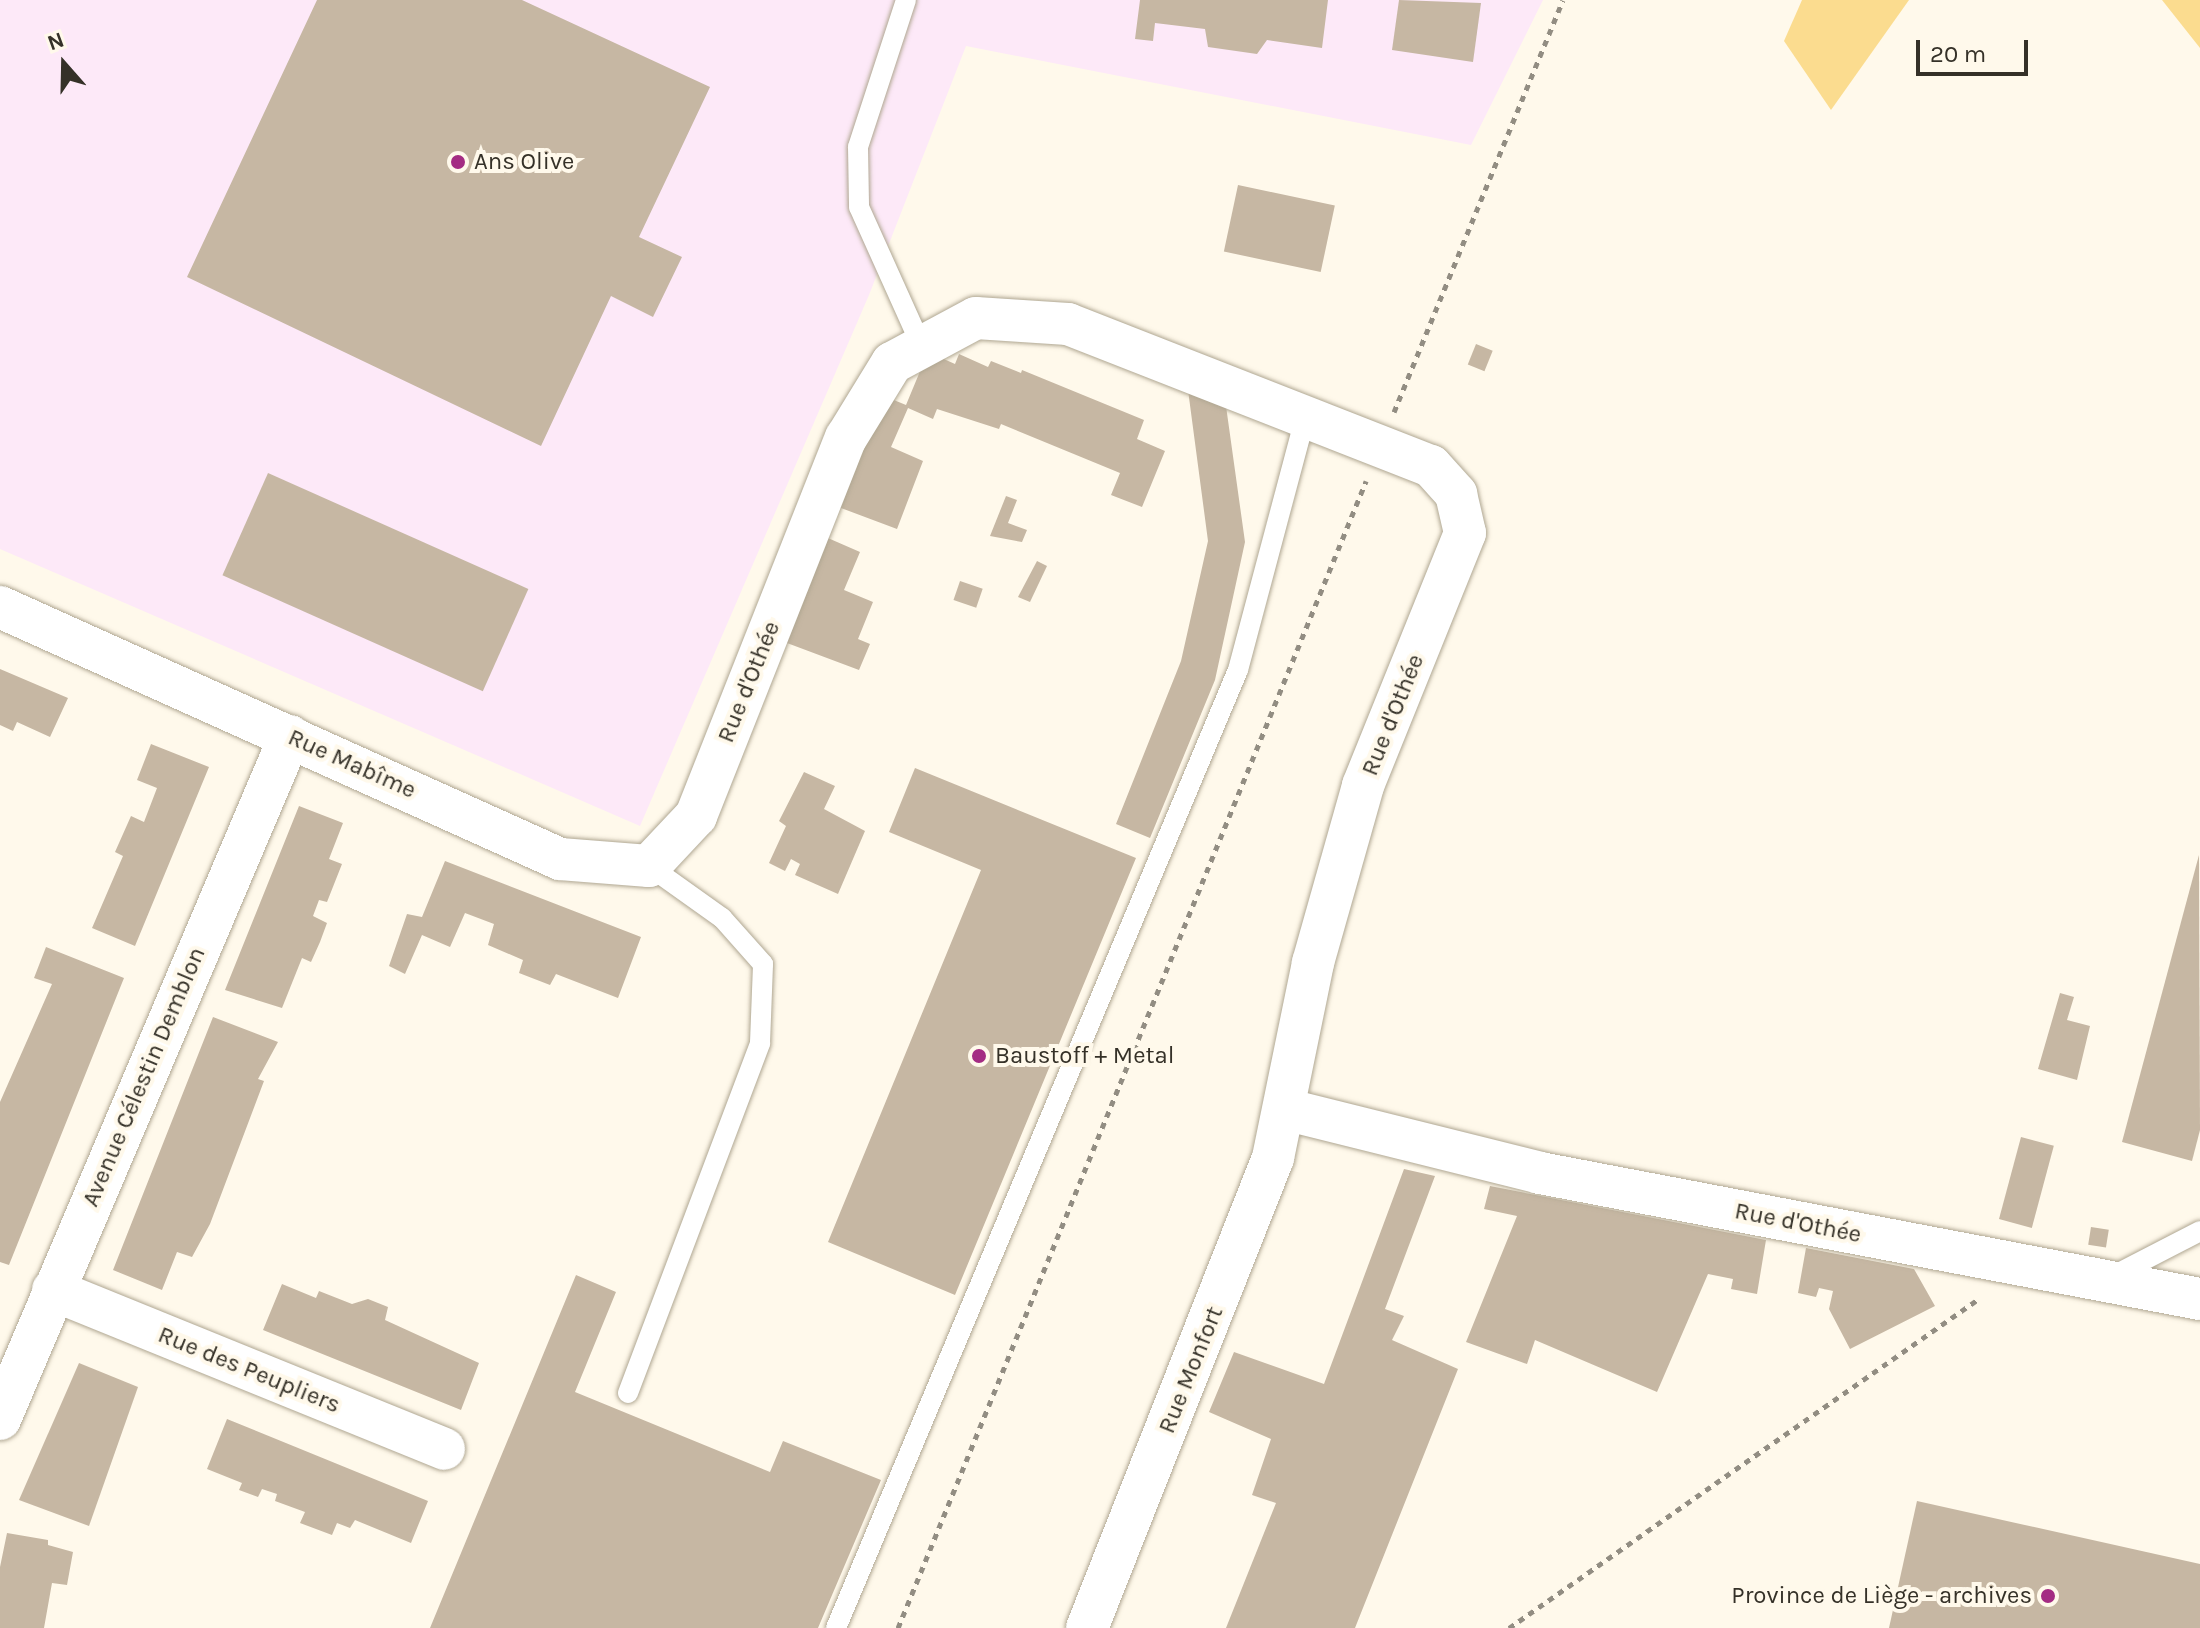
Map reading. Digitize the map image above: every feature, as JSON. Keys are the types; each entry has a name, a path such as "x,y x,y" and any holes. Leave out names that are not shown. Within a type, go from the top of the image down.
{"street":[{"name":"Rue d'Othée","path":"649,866 696,816 846,438 892,363 976,318 1068,324 1381,443 1431,466 1456,494 1465,533 1363,786 1313,963 1284,1109 1540,1173 2200,1299"},
{"name":"Rue Mabîme","path":"0,607 560,859 649,866"},
{"name":"Avenue Célestin Demblon","path":"0,1419 290,736"},
{"name":"Rue Monfort","path":"1087,1628 1239,1251 1273,1158 1284,1109"},
{"name":"Rue des Peupliers","path":"53,1290 444,1449"}],"lane":[{"path":"906,0 858,147 859,207 922,347"},
{"path":"836,1628 1238,670 1306,414"},
{"path":"628,1393 760,1043 763,964 722,918 649,866"},
{"path":"2101,1282 2200,1231"}],"path":[{"path":"898,1628 1563,0"},
{"path":"1509,1628 2026,1267"}],"shaded area":[{"path":"0,0 1543,0 1471,145 966,46 869,295 640,826 0,549"},
{"path":"1802,0 1909,0 1831,110 1784,41"},
{"path":"2162,0 2200,0 2200,48"}],"building":[{"name":"Ans Olive","path":"317,0 522,0 710,87 639,237 682,257 653,317 611,296 541,446 187,277"},
{"path":"1140,0 1328,0 1322,48 1267,40 1257,54 1208,47 1205,29 1155,23 1153,41 1135,39"},
{"path":"1399,0 1481,3 1473,62 1392,50"},
{"path":"1238,185 1335,206 1321,272 1224,252"},
{"path":"1476,344 1493,351 1484,371 1468,364"},
{"path":"928,352 955,364 959,354 988,367 991,361 1021,373 1022,370 1144,420 1137,439 1165,451 1142,507 1111,495 1120,473 1001,424 999,429 937,409 933,419 908,408 891,447 923,461 897,529 833,505 884,396 906,405"},
{"path":"1188,390 1226,406 1245,542 1215,680 1150,838 1116,824 1181,661 1208,541"},
{"path":"268,473 528,589 483,691 222,575"},
{"path":"1006,496 1017,500 1008,523 1027,530 1022,542 990,536"},
{"path":"821,535 860,552 844,590 873,602 858,639 870,644 859,670 779,640"},
{"path":"1037,561 1047,566 1030,602 1018,597"},
{"path":"960,581 983,589 976,608 953,600"},
{"path":"0,669 68,698 50,737 17,722 13,731 0,725"},
{"path":"151,744 209,767 135,946 92,928 123,856 115,852 131,816 144,822 157,788 137,780"},
{"name":"Baustoff + Metal","path":"915,768 1136,858 955,1295 828,1242 981,870 889,832"},
{"path":"804,772 835,786 824,809 865,831 838,894 795,875 800,864 791,859 785,871 769,863 786,826 779,821"},
{"path":"299,806 343,823 329,859 342,864 327,902 319,900 313,916 327,923 320,942 311,962 302,958 282,1008 225,990"},
{"path":"2199,855 2200,1130 2192,1161 2122,1142"},
{"path":"445,861 641,937 618,998 556,974 550,985 519,973 523,960 488,945 494,924 465,913 450,947 422,935 405,974 389,966 407,914 422,917"},
{"path":"46,947 124,978 9,1265 0,1262 0,1102 52,984 34,978"},
{"path":"2060,993 2074,997 2067,1020 2090,1026 2077,1080 2038,1069"},
{"path":"213,1017 278,1042 258,1079 264,1081 210,1224 192,1257 177,1252 162,1290 113,1270"},
{"path":"2021,1137 2054,1146 2032,1228 1999,1219"},
{"path":"1404,1169 1435,1176 1385,1309 1404,1316 1392,1340 1458,1369 1355,1628 1226,1628 1276,1503 1252,1495 1271,1439 1209,1412 1234,1352 1324,1384"},
{"path":"1490,1186 1766,1240 1757,1294 1731,1289 1733,1279 1708,1274 1657,1392 1535,1340 1527,1364 1466,1342 1517,1216 1484,1209"},
{"path":"2091,1227 2109,1230 2106,1248 2088,1245"},
{"path":"1806,1248 1914,1269 1935,1306 1850,1349 1829,1309 1833,1291 1819,1288 1816,1297 1798,1293"},
{"path":"576,1275 616,1292 575,1392 770,1472 783,1441 881,1480 818,1628 430,1628"},
{"path":"282,1284 316,1298 319,1291 352,1304 368,1299 388,1307 385,1320 479,1363 461,1410 263,1330"},
{"path":"79,1363 138,1387 89,1526 19,1500"},
{"path":"227,1419 428,1501 411,1543 355,1520 350,1528 337,1523 332,1535 300,1523 305,1512 275,1501 277,1494 262,1489 258,1497 239,1490 242,1483 207,1469"},
{"name":"Province de Liège - archives","path":"1917,1501 2200,1564 2200,1628 1889,1628"},
{"path":"7,1533 48,1540 48,1545 73,1552 67,1585 52,1583 44,1628 0,1628 0,1567"}],"place":[{"name":"Ans Olive","path":"458,162"},
{"name":"Baustoff + Metal","path":"979,1056"},
{"name":"Province de Liège - archives","path":"2048,1596"}]}
